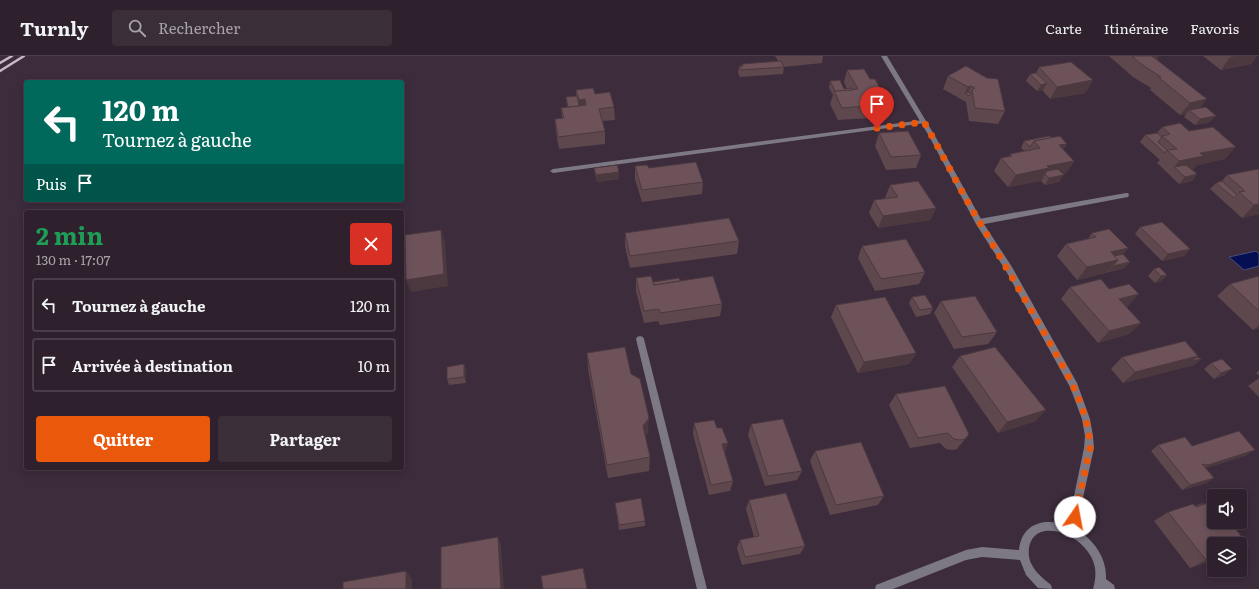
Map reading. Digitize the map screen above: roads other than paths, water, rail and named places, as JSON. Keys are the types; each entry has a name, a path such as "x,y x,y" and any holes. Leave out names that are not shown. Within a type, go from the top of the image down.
{"street":[{"path":"884,56 924,122 979,222 1009,269 1074,386 1086,419 1090,448 1071,532"},
{"path":"553,171 924,122"},
{"path":"979,222 1126,195"},
{"path":"640,339 702,589"},
{"path":"1047,589 1036,580 1028,568 1024,555 1024,544 1028,535 1036,528 1047,526 1058,527 1081,538 1096,554 1100,564 1102,574 1099,586 1110,589"},
{"path":"880,589 966,555 982,552 1024,555"}],"railway":[{"path":"0,63 12,56"},
{"path":"0,71 24,56"}]}
